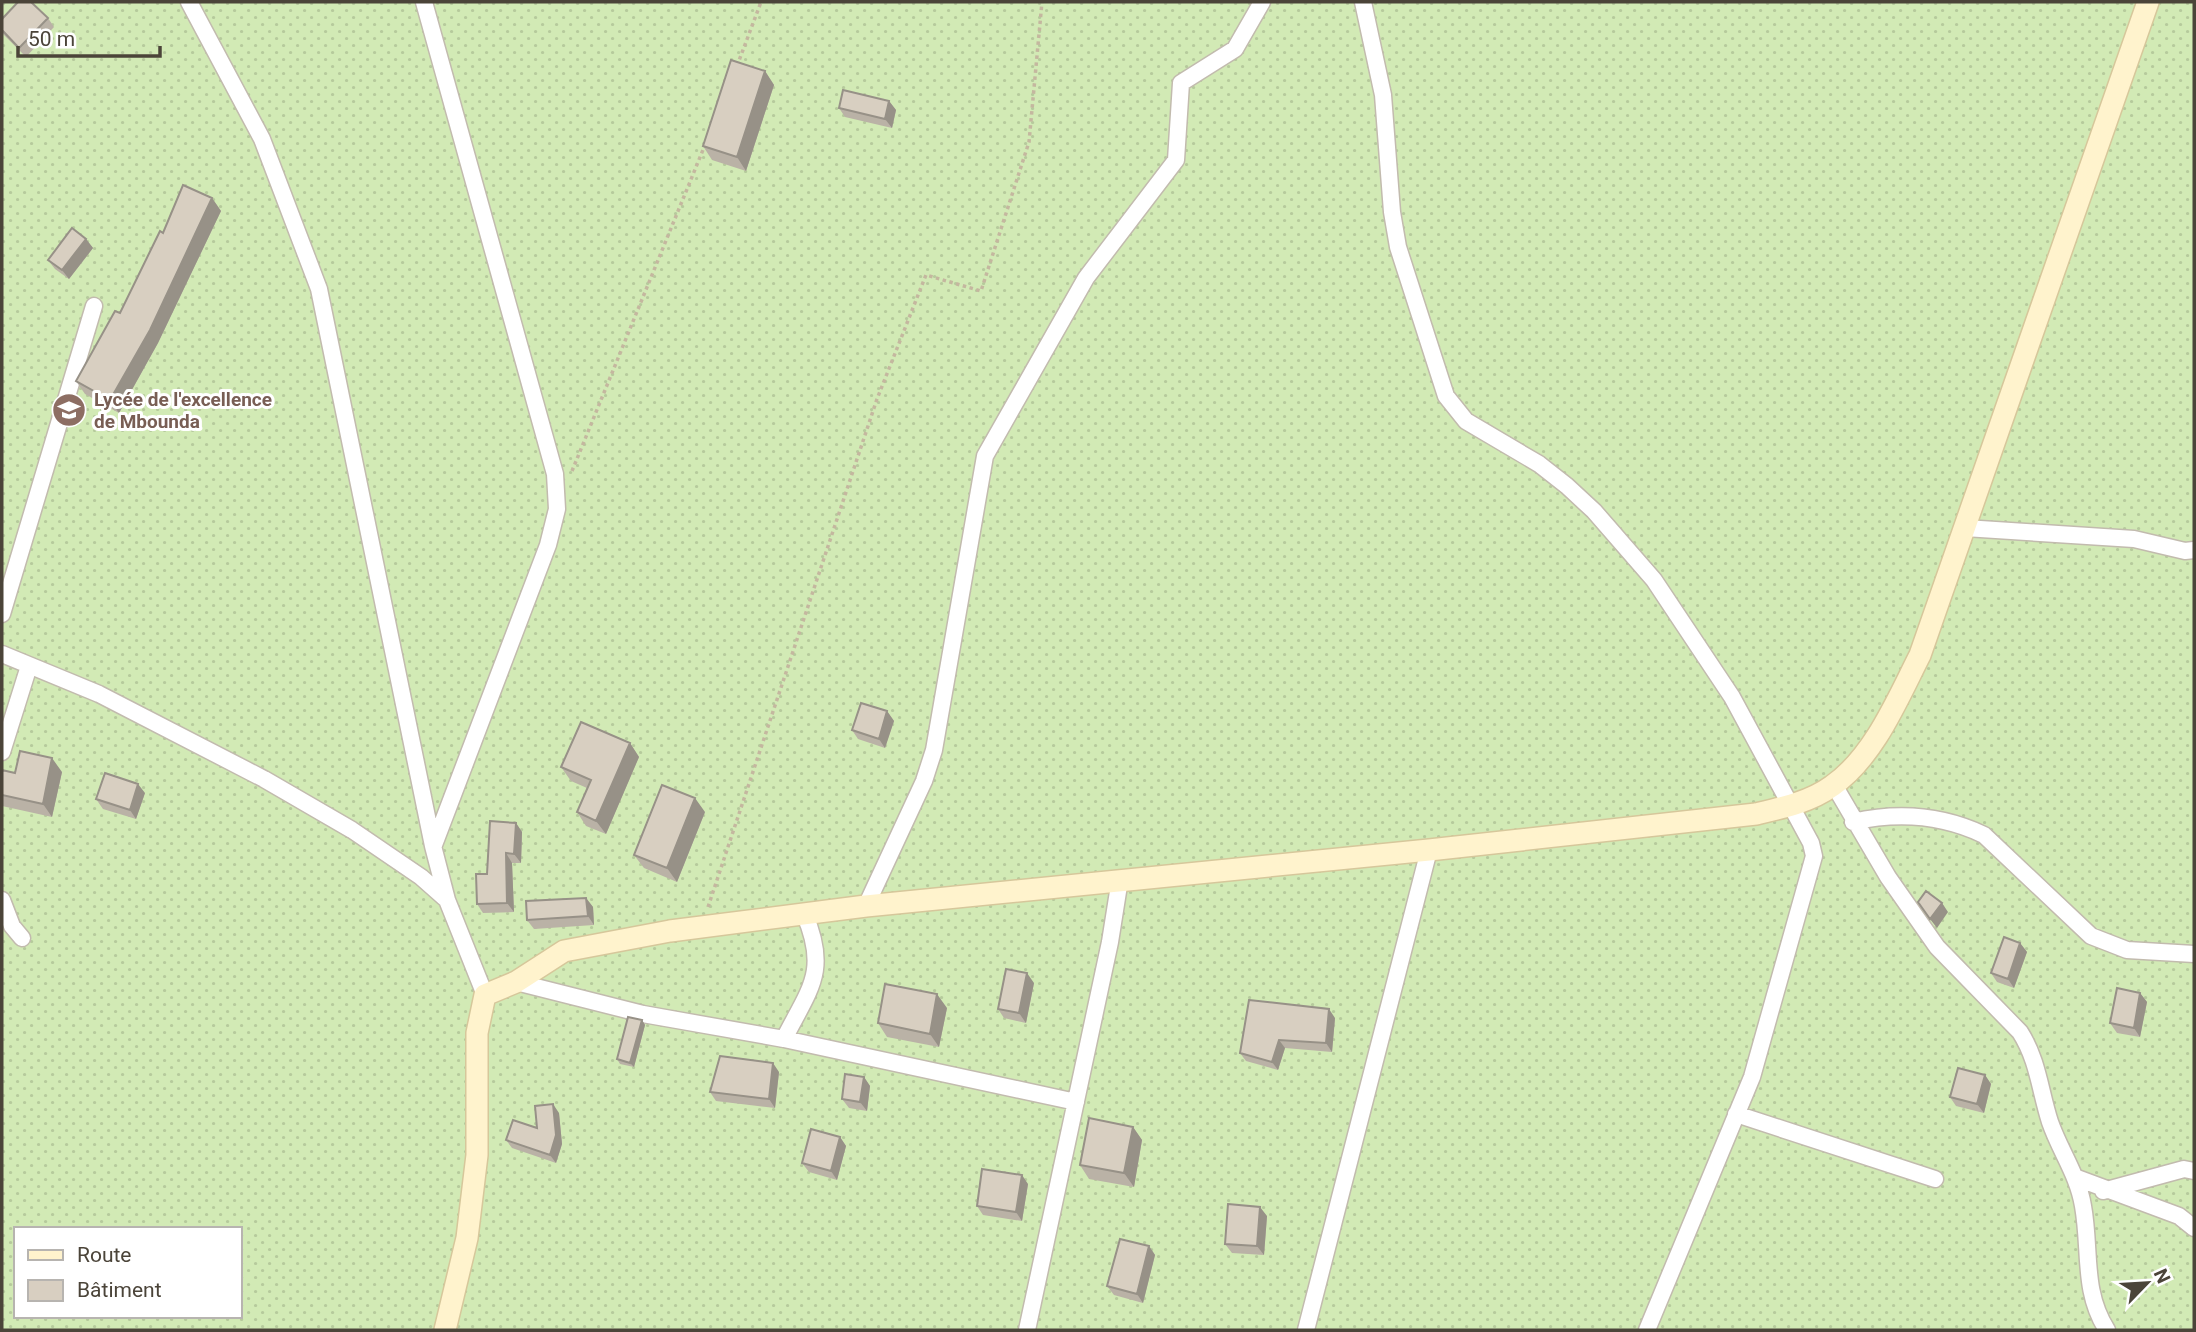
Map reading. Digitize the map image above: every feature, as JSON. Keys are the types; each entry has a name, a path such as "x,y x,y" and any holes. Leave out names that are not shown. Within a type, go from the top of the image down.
{"street":[{"path":"189,2 262,139 319,289 433,846 447,900 485,995 477,1033 477,1155 467,1238 444,1330"},
{"path":"424,2 555,474 557,509 548,545 433,846"},
{"path":"866,906 924,781 933,750 985,456 1091,270 1142,209 1176,160 1181,83 1235,49 1243,40 1262,2"},
{"path":"1363,2 1383,96 1392,212 1398,247 1446,396 1466,421 1539,464 1567,486 1594,511 1654,580 1732,696 1811,843 1814,856 1752,1077 1647,1330"},
{"path":"485,995 516,982 564,951 702,926 866,906 1429,850 1756,814 1789,806 1834,785 1853,767 1873,740 1920,655 2148,2"},
{"path":"2,614 94,306"},
{"path":"1965,528 2134,539 2185,551 2194,550"},
{"path":"2,654 99,694 264,779 352,830 421,877 447,900"},
{"path":"2,752 29,666"},
{"path":"1834,785 1853,822 1937,947 2020,1032 2029,1046 2051,1125 2077,1178 2084,1207 2091,1299 2107,1330"},
{"path":"1853,822 1906,815 1968,827 1984,835 2091,936 2127,950 2194,954"},
{"path":"1306,1330 1429,850"},
{"path":"1027,1330 1121,880"},
{"path":"2,900 12,926 22,937"},
{"path":"784,1039 815,977 818,960 815,940 804,914"},
{"path":"516,982 643,1014 784,1039 1076,1102"},
{"path":"1736,1115 1935,1179"},
{"path":"2103,1191 2184,1169 2194,1171"},
{"path":"2077,1178 2103,1191 2179,1216 2194,1228"}],"path":[{"path":"733,76 761,2"},
{"path":"702,926 877,399 926,275 981,290 1029,142 1042,2"},
{"path":"557,509 707,140"}],"green space":[{"path":"2,2 2194,2 2194,1330 2,1330"}],"building":[{"path":"18,2 31,2 48,18 19,48 2,30 2,19"},
{"path":"731,60 765,71 737,157 703,146"},
{"path":"843,90 889,101 885,119 839,108"},
{"path":"183,185 212,198 150,330 110,400 76,381 115,311 120,313 160,231 163,233"},
{"path":"72,228 86,239 62,270 48,260"},
{"path":"861,703 887,711 879,739 852,730"},
{"path":"581,722 630,743 596,821 577,812 591,780 561,767"},
{"path":"20,751 52,758 43,804 2,795 2,770 15,773"},
{"path":"105,773 138,784 130,810 96,799"},
{"path":"662,785 695,798 667,868 634,855"},
{"path":"490,821 516,823 514,854 506,853 507,903 477,904 476,874 487,874"},
{"path":"1926,891 1942,903 1930,919 1918,902"},
{"path":"586,898 588,916 527,920 526,901"},
{"path":"2004,937 2020,943 2008,979 1991,973"},
{"path":"1006,969 1027,973 1019,1013 998,1009"},
{"path":"885,984 937,994 930,1034 878,1023"},
{"path":"2117,988 2140,993 2134,1028 2110,1023"},
{"path":"1249,1000 1329,1009 1326,1043 1279,1040 1272,1062 1240,1053"},
{"path":"628,1017 642,1020 630,1063 617,1059"},
{"path":"720,1056 773,1063 769,1099 710,1092"},
{"path":"1958,1068 1985,1075 1977,1104 1950,1097"},
{"path":"845,1074 864,1077 860,1102 842,1099"},
{"path":"553,1104 556,1135 550,1155 506,1140 513,1120 537,1128 535,1106"},
{"path":"1089,1118 1133,1127 1124,1173 1080,1165"},
{"path":"811,1129 840,1137 831,1171 802,1163"},
{"path":"982,1169 1022,1175 1016,1212 977,1206"},
{"path":"1228,1204 1260,1207 1257,1246 1225,1244"},
{"path":"1120,1239 1149,1246 1137,1294 1107,1286"}],"place":[{"name":"Lycée de l'excellence de Mbounda","path":"69,410"}]}
